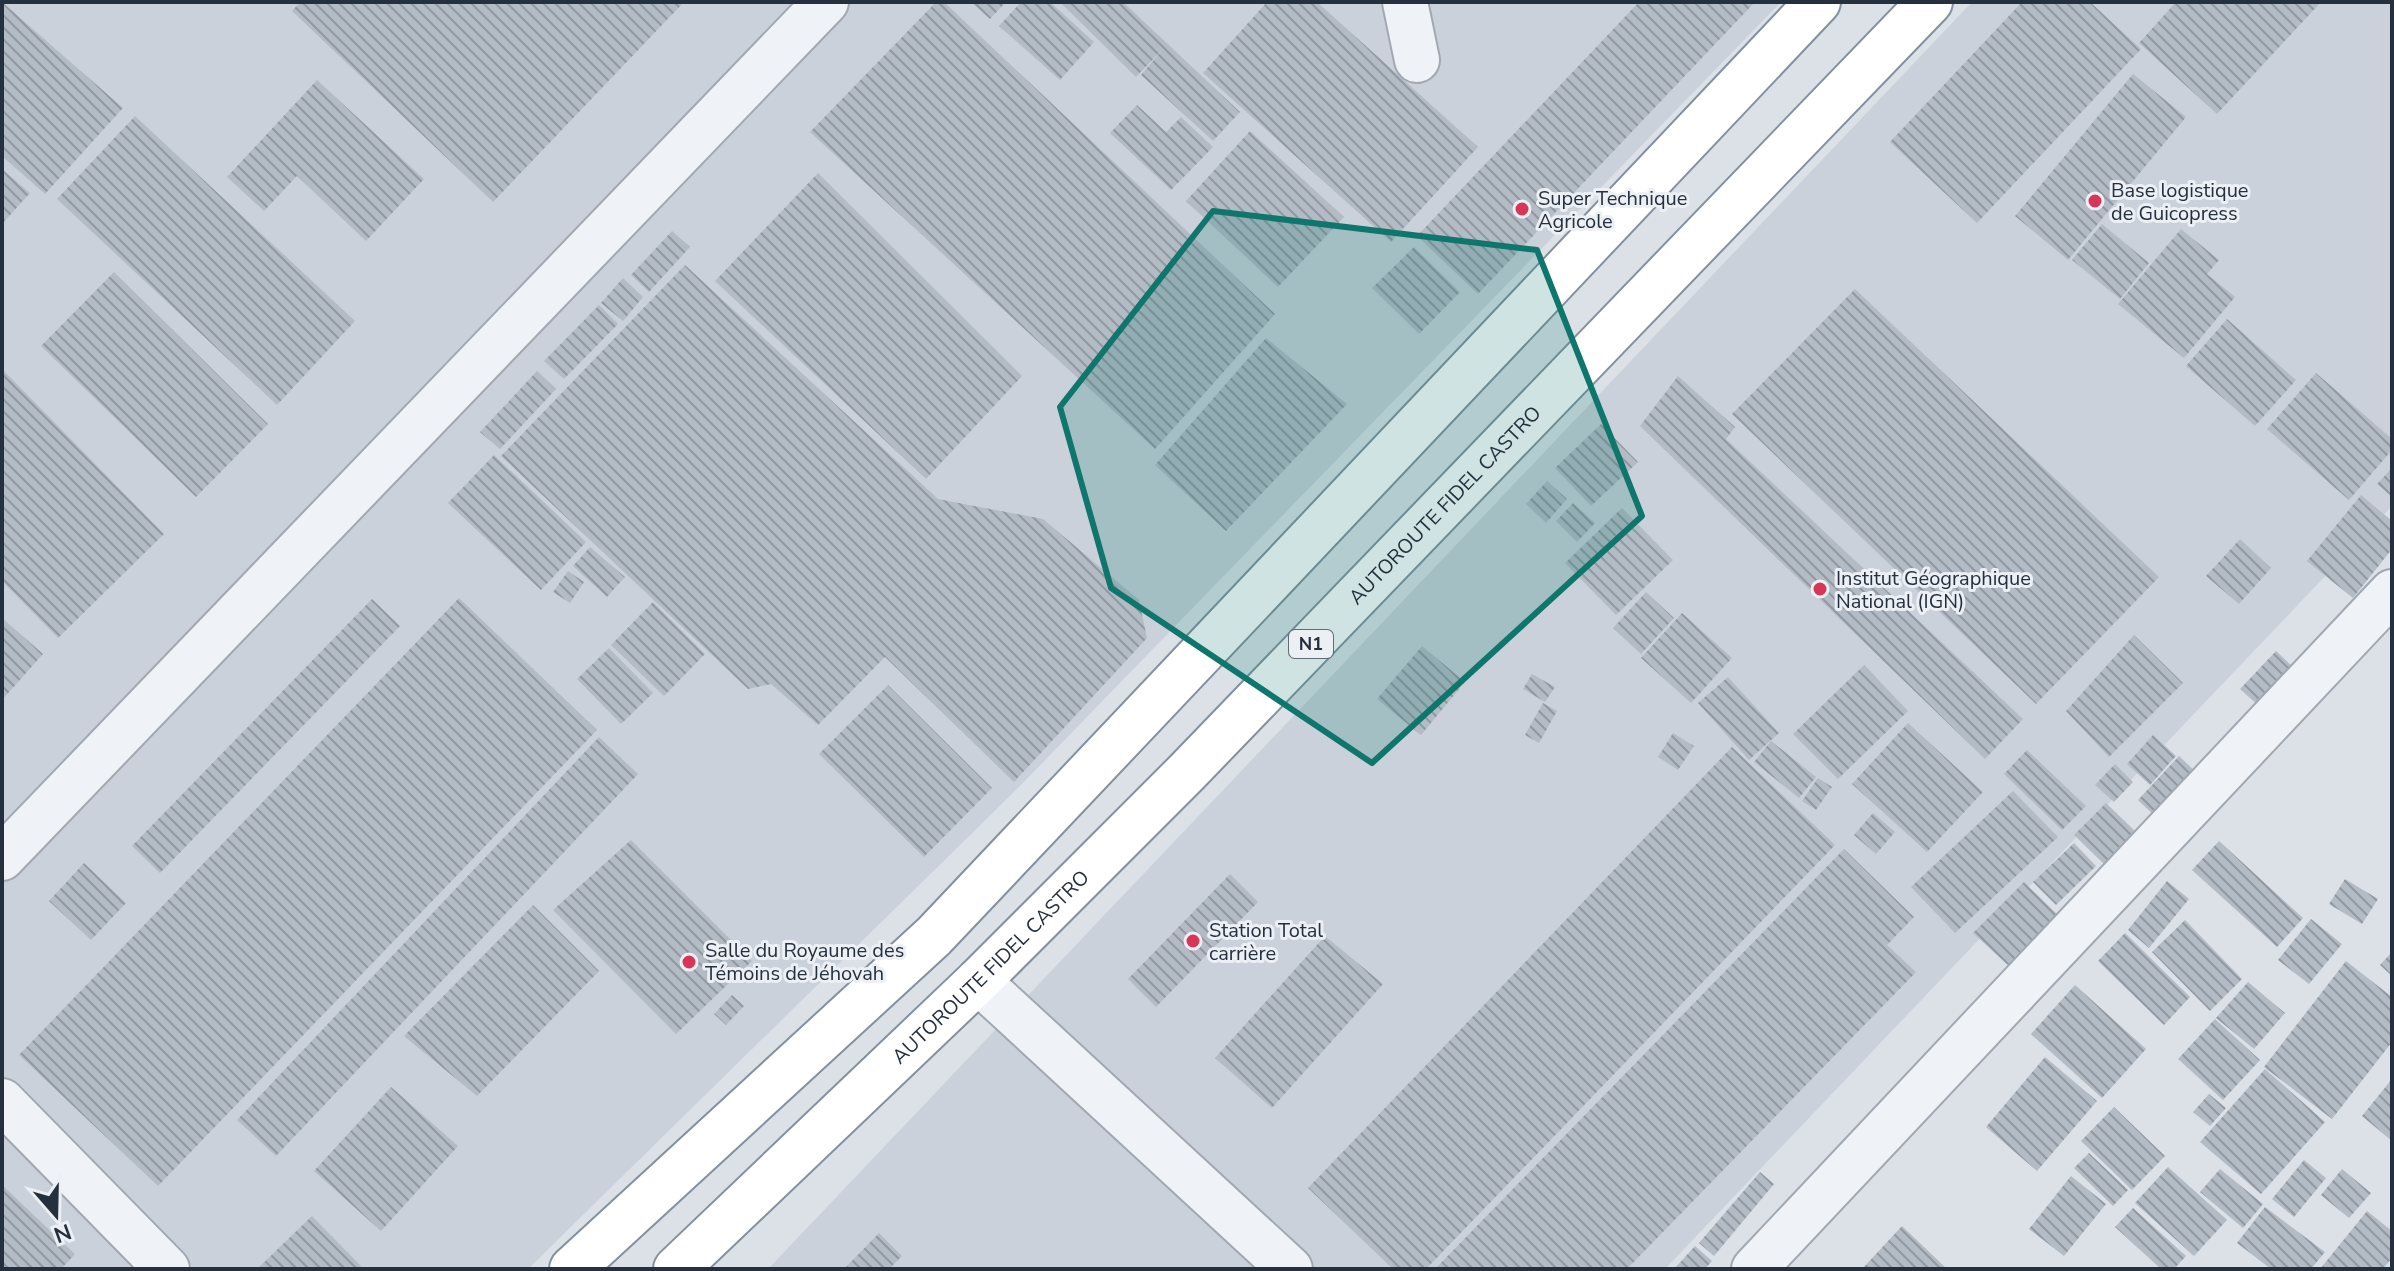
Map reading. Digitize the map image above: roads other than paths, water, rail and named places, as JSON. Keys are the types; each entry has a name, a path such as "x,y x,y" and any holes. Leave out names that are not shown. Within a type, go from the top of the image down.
{"highway":[{"path":"572,1269 934,936 1818,2"},
{"name":"AUTOROUTE FIDEL CASTRO","path":"676,1269 978,981 1187,772 1930,2"}],"street":[{"path":"2,858 826,2"},
{"path":"1405,2 1417,60"},
{"path":"1754,1269 2392,592"},
{"path":"978,981 1290,1269"},
{"path":"2,1101 167,1269"}],"place":[{"name":"Base logistique de Guicopress","path":"2095,201"},
{"name":"Super Technique Agricole","path":"1522,209"},
{"name":"Institut Géographique National (IGN)","path":"1820,589"},
{"name":"Station Total carrière","path":"1193,941"},
{"name":"Salle du Royaume des Témoins de Jéhovah","path":"689,962"}]}
